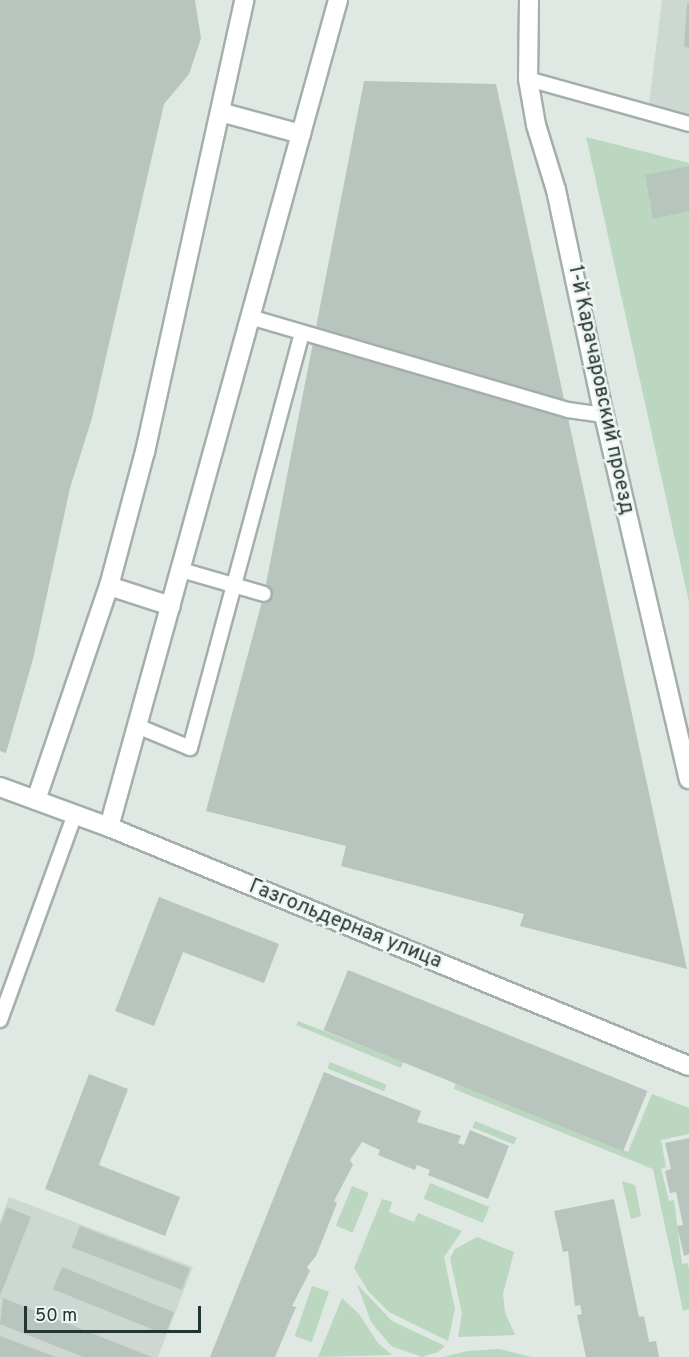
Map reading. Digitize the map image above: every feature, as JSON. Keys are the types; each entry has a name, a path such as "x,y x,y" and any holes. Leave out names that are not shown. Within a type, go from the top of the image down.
{"street":[{"path":"36,800 109,586 145,452 244,0"},
{"path":"109,827 338,0"},
{"name":"1-й Карачаровский проезд","path":"529,0 528,79 536,125 556,190 604,416 689,779"},
{"path":"220,112 301,134"},
{"path":"109,586 171,606"},
{"name":"Газгольдерная улица","path":"0,787 109,827 689,1066"}],"lane":[{"path":"528,79 689,124"},
{"path":"250,317 568,410 604,416"},
{"path":"137,726 190,748 237,586 302,333"},
{"path":"181,570 264,594"},
{"path":"0,1020 75,814"}],"shaded area":[{"path":"662,0 689,0 689,115 649,104"},
{"path":"9,1197 193,1267 158,1357 0,1357 0,1221"}],"green space":[{"path":"586,137 689,163 689,602 591,159"},
{"path":"298,1021 403,1062 401,1068 296,1025"},
{"path":"330,1062 387,1085 384,1091 327,1068"},
{"path":"456,1083 628,1152 652,1094 689,1108 689,1134 661,1140 666,1167 661,1169 669,1201 674,1200 682,1264 688,1263 689,1309 683,1311 653,1169 454,1089"},
{"path":"475,1121 517,1138 514,1144 472,1127"},
{"path":"622,1181 635,1185 641,1216 631,1219"},
{"path":"430,1183 489,1207 483,1223 424,1199"},
{"path":"352,1186 369,1193 353,1233 336,1226"},
{"path":"382,1199 392,1202 389,1212 414,1222 418,1213 462,1231 444,1257 455,1309 448,1341 389,1312 368,1291 354,1268"},
{"path":"477,1237 514,1252 503,1294 505,1312 515,1335 458,1337 462,1314 450,1258 455,1249"},
{"path":"357,1284 392,1321 445,1346 438,1352 422,1357 391,1346 371,1322"},
{"path":"312,1286 329,1292 312,1342 295,1336"},
{"path":"342,1298 359,1314 378,1343 392,1355 318,1357"},
{"path":"499,1349 531,1357 443,1357 468,1351"}],"building":[{"path":"0,0 195,0 201,38 189,74 164,104 92,418 70,488 33,659 6,753 0,751"},
{"path":"687,3 689,3 689,48 684,47"},
{"path":"364,81 496,84 687,969 520,926 524,914 341,866 346,846 206,811 264,594"},
{"path":"689,166 689,211 653,219 645,175"},
{"path":"159,897 279,944 264,983 183,952 154,1026 115,1011"},
{"path":"348,970 647,1091 623,1151 324,1030"},
{"path":"324,1072 421,1111 417,1122 461,1136 458,1143 464,1145 470,1130 509,1146 488,1199 428,1175 430,1170 417,1165 415,1170 378,1155 380,1150 362,1142 350,1160 353,1165 334,1201 337,1203 316,1256 307,1267 310,1271 292,1306 296,1307 275,1357 210,1357"},
{"path":"89,1074 128,1089 99,1165 180,1197 165,1236 45,1189"},
{"path":"689,1138 689,1254 684,1256 677,1226 683,1225 676,1192 670,1193 665,1171 671,1169 665,1143"},
{"path":"614,1199 639,1317 644,1316 649,1342 656,1341 659,1357 586,1357 577,1315 582,1314 580,1305 575,1306 568,1251 563,1252 554,1211"},
{"path":"7,1207 31,1217 0,1296 0,1226"},
{"path":"80,1226 190,1268 182,1290 72,1247"},
{"path":"62,1267 174,1312 165,1335 53,1289"},
{"path":"3,1298 152,1357 83,1357 0,1324"},
{"path":"0,1336 56,1357 0,1357"}]}
